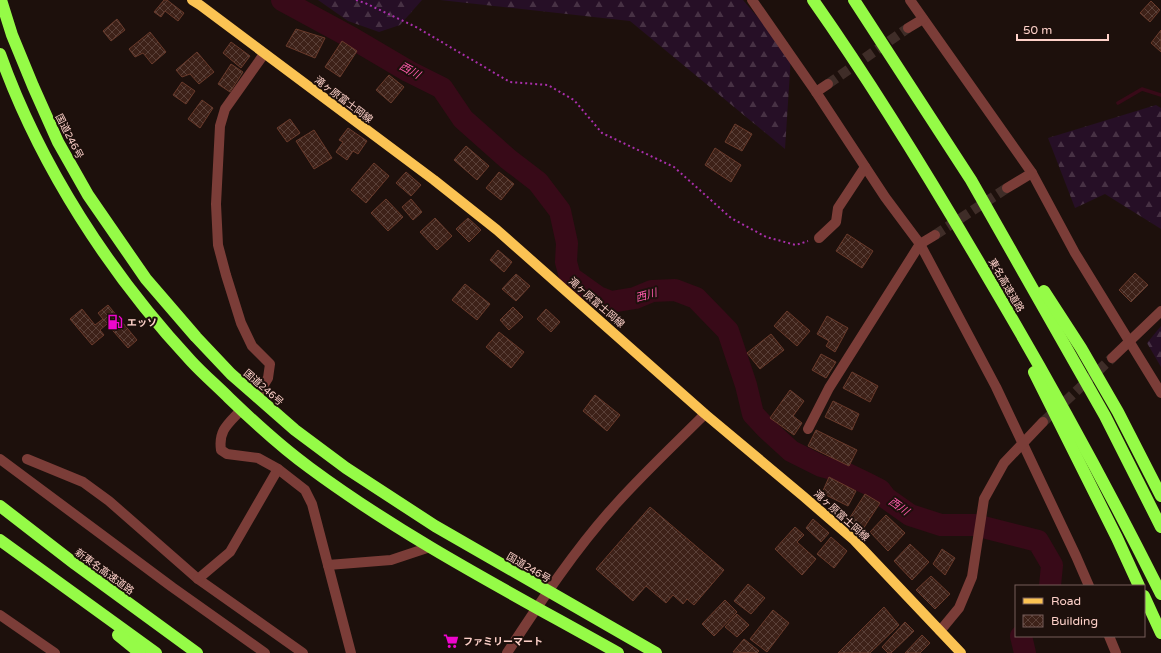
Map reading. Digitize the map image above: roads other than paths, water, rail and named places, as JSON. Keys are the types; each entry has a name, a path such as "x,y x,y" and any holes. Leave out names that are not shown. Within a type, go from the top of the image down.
{"highway":[{"name":"国道246号","path":"1,0 12,35 51,128 88,195 146,279 196,337 231,374 295,430 346,468 435,526 656,653"},
{"name":"東名高速道路","path":"813,0 900,130 943,200 1050,384 1161,594"},
{"path":"854,0 1081,348 1118,412 1161,496"},
{"path":"0,54 11,85 38,142 63,188 93,237 135,296 191,362 241,410 308,467 392,524 430,547 618,653"},
{"path":"971,180 1105,416 1161,528"},
{"path":"943,200 1032,367 1114,531 1139,585"},
{"name":"新東名高速道路","path":"0,506 75,564 197,653"},
{"path":"0,541 140,653"},
{"path":"0,541 156,653"},
{"path":"1145,598 1161,633"}],"main road":[{"name":"滝ヶ原富士岡線","path":"198,2 264,54 427,175 498,230 705,414 854,540 961,653"}],"street":[{"path":"752,0 816,92 885,197 920,244 996,387 1089,585"},
{"path":"910,0 1032,173 1075,253 1130,340 1161,393"},
{"path":"908,28 923,19"},
{"path":"256,397 268,378 270,364 252,346 239,316 218,245 216,204 220,126 225,109 264,54"},
{"path":"816,92 828,84"},
{"path":"819,238 836,222 838,208 865,166"},
{"path":"1007,188 1032,173"},
{"path":"808,429 829,388 920,244 935,235"},
{"path":"1112,358 1161,311"},
{"path":"241,410 222,432 220,441 221,450 227,454 258,458 278,469 305,490 312,504 351,653"},
{"path":"507,653 536,607 580,548 617,504 705,414"},
{"path":"940,631 959,608 972,578 984,499 1004,463 1043,422"},
{"path":"0,459 148,570 265,653"},
{"path":"27,459 83,482 109,501 198,579 303,653"},
{"path":"198,579 230,552 278,469"},
{"path":"328,565 391,560 430,547"},
{"path":"0,615 55,653"},
{"path":"1109,637 1116,653"}],"waterway":[{"name":"西川","path":"282,0 352,38 408,71 442,88 463,119 508,159 538,182 560,211 567,243 566,262 570,277 598,297 611,302 635,298 652,291 675,290 696,298 728,331 746,385 753,414 791,451 821,466 843,472 880,490 886,498 910,515 941,525 975,525 1038,541 1052,565 1050,585"},
{"path":"1118,103 1142,89 1161,95"},
{"name":"西川","path":"1021,637 1025,653"}],"tunnel":[{"path":"828,84 908,28"},
{"path":"935,235 1007,188"},
{"path":"1043,422 1112,358"}],"place":[{"name":"エッソ","path":"115,322"},
{"name":"ファミリーマート","path":"451,641"}]}
